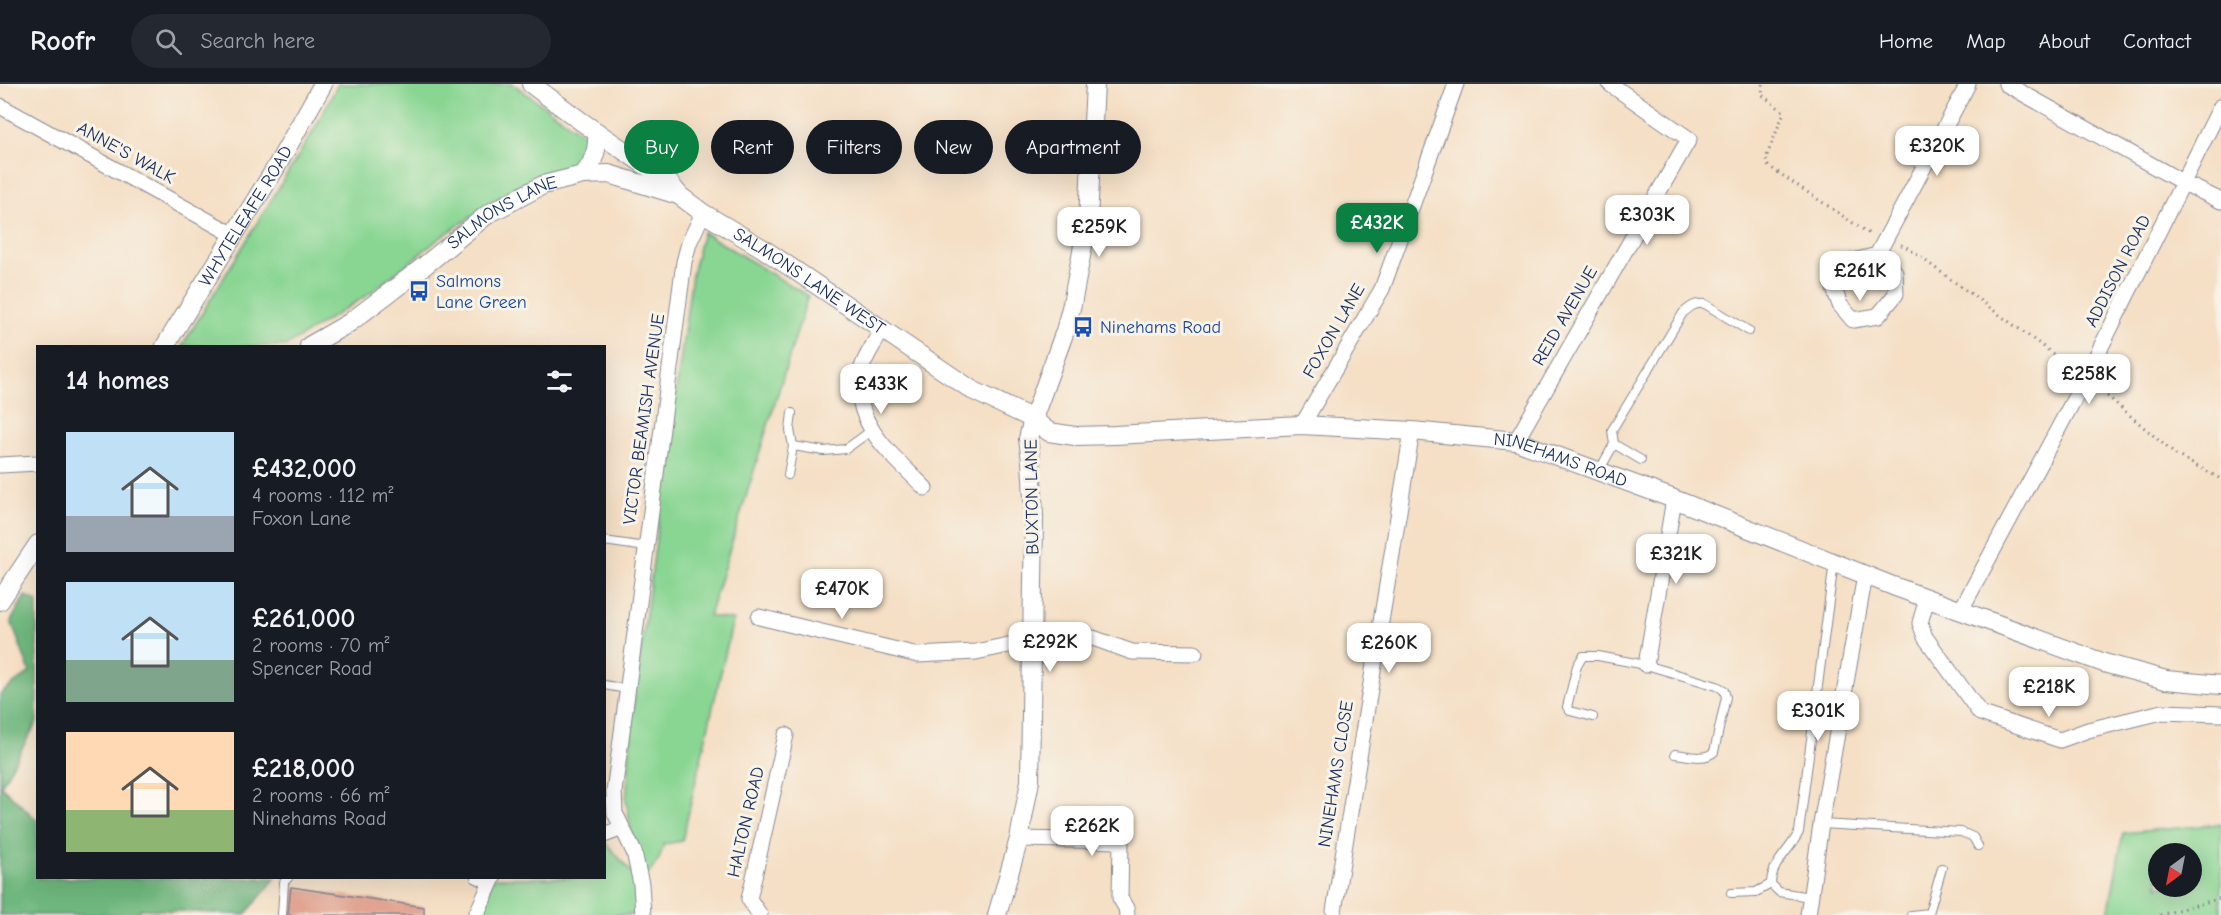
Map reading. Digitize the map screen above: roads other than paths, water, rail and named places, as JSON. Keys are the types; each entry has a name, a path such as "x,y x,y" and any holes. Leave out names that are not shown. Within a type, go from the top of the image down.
{"street":[{"name":"WHYTELEAFE ROAD","path":"166,345 323,84"},
{"name":"SALMONS LANE WEST","path":"531,84 667,180 680,196 703,213 762,248 972,390 1033,419"},
{"name":"BUXTON LANE","path":"997,915 1019,839 1030,780 1034,516 1028,439 1033,419 1065,332 1072,304 1088,219 1095,84"},
{"name":"FOXON LANE","path":"1302,425 1382,289 1456,84"},
{"name":"REID AVENUE","path":"1516,441 1689,139 1610,84"},
{"path":"1880,249 1895,272 1896,294 1878,316 1853,320 1840,305 1833,286 1850,262 1880,249 1968,84"},
{"path":"2007,84 2184,183 2221,201"},
{"name":"ANNE'S WALK","path":"0,106 234,235"},
{"name":"ADDISON ROAD","path":"1961,610 2086,378 2221,106"},
{"path":"583,175 594,160 598,145 597,132"},
{"name":"SALMONS LANE WEST","path":"583,175 609,174 680,196"},
{"name":"SALMONS LANE","path":"311,345 349,323 488,214 543,185 583,175"},
{"name":"VICTOR BEAMISH AVENUE","path":"643,915 634,852 615,813 614,792 684,262 689,243 703,213"},
{"path":"882,329 861,369 863,417 876,437 925,489"},
{"name":"NINEHAMS ROAD","path":"1033,419 1049,432 1076,436 1302,425 1412,431 1516,441 1674,499 1865,575 2104,663 2166,680 2221,685"},
{"name":"NINEHAMS CLOSE","path":"1334,910 1412,431"},
{"path":"0,465 36,463"},
{"path":"1646,665 1674,499"},
{"path":"0,601 36,547"},
{"path":"1808,915 1821,824 1865,575"},
{"path":"1927,598 1920,623 1925,637 1980,713 2060,740 2088,730 2162,712 2221,714"},
{"path":"759,617 918,655 976,651 1032,640 1093,638 1132,652 1195,652"},
{"name":"HALTON ROAD","path":"759,915 749,899 786,735"},
{"path":"606,834 622,828"},
{"path":"1019,839 1121,841 1120,898 1127,915"},
{"path":"476,915 491,881"}],"lane":[{"path":"1599,471 1614,444 1612,430 1683,313 1696,303 1705,304 1749,331"},
{"path":"788,476 793,446 790,430 792,413"},
{"path":"793,446 824,451 846,450 872,430"},
{"path":"1614,444 1641,460"},
{"path":"606,541 646,547"},
{"path":"1810,897 1779,891 1771,884 1771,871 1794,843 1799,832 1834,562"},
{"path":"1593,717 1570,711 1568,707 1577,666 1583,656 1598,656 1646,665 1724,690 1726,697 1714,752 1710,756 1703,757 1675,754"},
{"path":"606,686 627,689"},
{"path":"1821,824 1961,832 1973,837 1978,846"},
{"path":"1911,915 1929,913 1942,868"},
{"path":"282,915 285,879"},
{"path":"1731,893 1756,892 1771,884"}],"place":[{"name":"Salmons Lane Green","path":"419,291"},
{"name":"Ninehams Road","path":"1083,327"}]}
